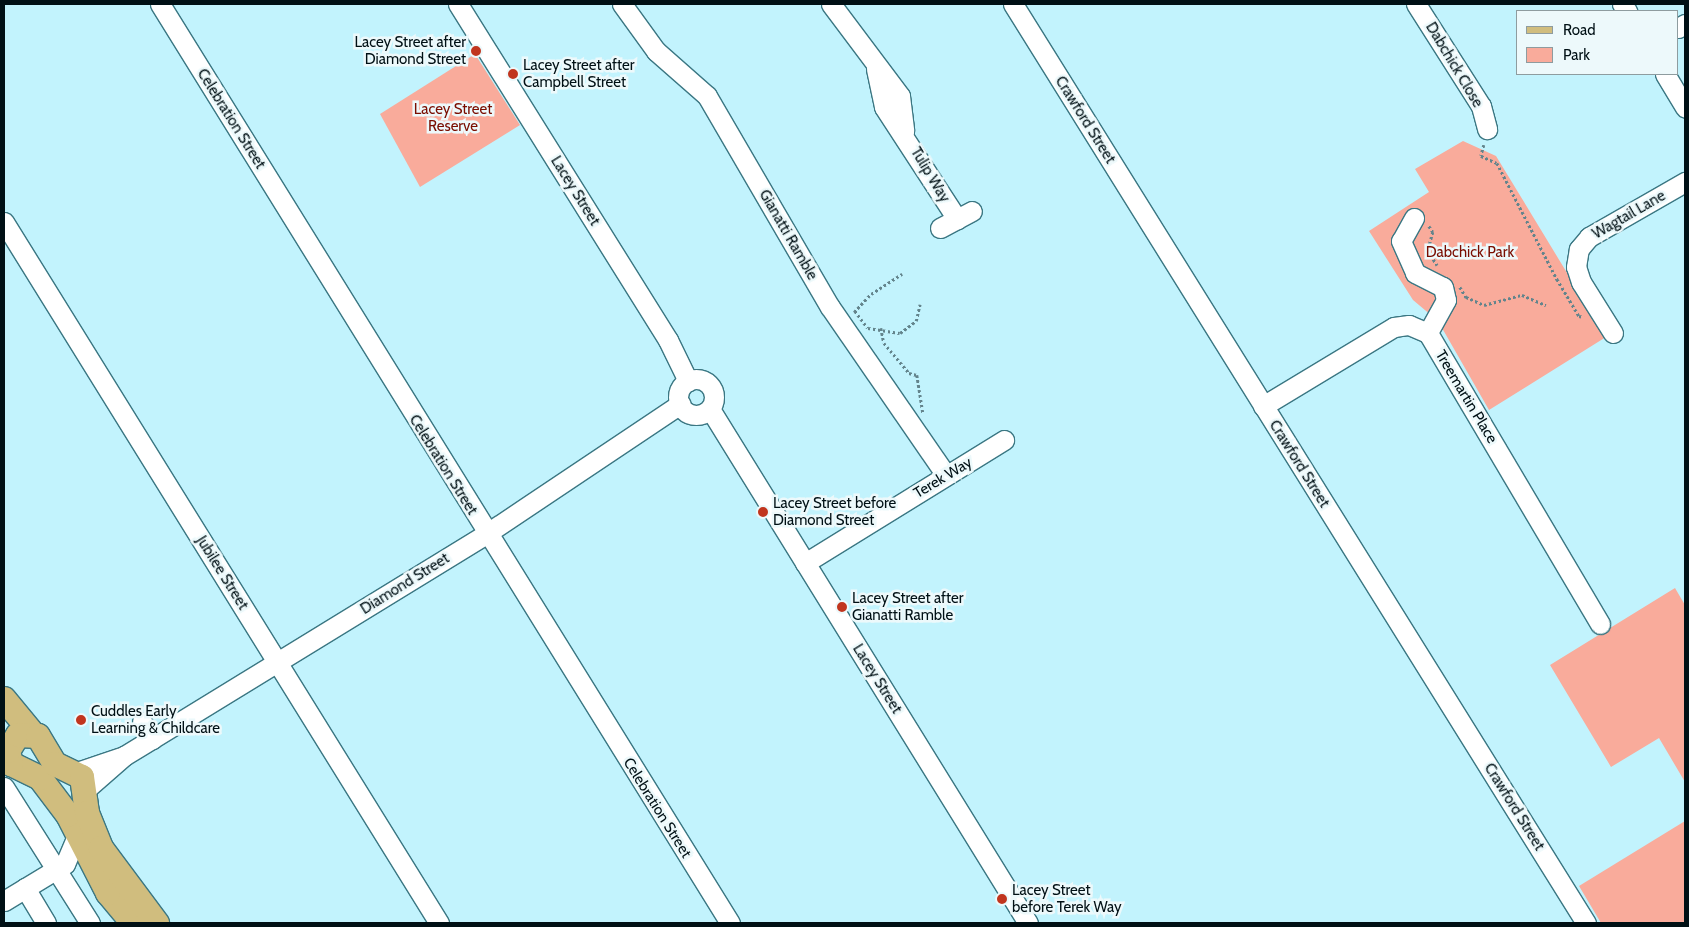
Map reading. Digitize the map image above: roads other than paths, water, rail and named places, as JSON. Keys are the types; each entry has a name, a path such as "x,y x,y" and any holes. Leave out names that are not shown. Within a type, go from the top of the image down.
{"main road":[{"path":"4,699 33,734 44,742 55,764 82,786 92,828 115,868 157,923"},
{"path":"4,707 7,767"},
{"path":"7,767 18,735 33,734"},
{"path":"7,767 40,778 79,831 108,894 136,923"},
{"path":"56,802 70,804 82,786"},
{"path":"115,868 136,923"}],"street":[{"name":"Celebration Street","path":"160,4 486,534 730,923"},
{"name":"Lacey Street","path":"458,4 668,340 688,381"},
{"name":"Gianatti Ramble","path":"622,4 656,51 707,96 848,316 946,475"},
{"name":"Tulip Way","path":"831,4 876,69 900,96 904,132 964,215 940,228"},
{"name":"Crawford Street","path":"1014,4 1586,923"},
{"name":"Dabchick Close","path":"1416,4 1480,106 1487,129"},
{"path":"1666,75 1685,107"},
{"name":"Wagtail Lane","path":"1613,332 1581,282 1576,267 1579,249 1589,237 1685,182"},
{"path":"1420,220 1401,241 1415,273 1443,287 1446,300 1428,333"},
{"name":"Jubilee Street","path":"4,222 439,923"},
{"name":"Treemartin Place","path":"1263,406 1394,327 1409,325 1428,333 1600,624"},
{"path":"688,381 708,383 714,399 710,409 689,414 680,404 680,391 688,381"},
{"name":"Diamond Street","path":"82,786 124,756 486,534 680,404"},
{"name":"Lacey Street","path":"710,409 1028,923"},
{"name":"Terek Way","path":"805,563 1004,440"},
{"path":"142,722 152,739"},
{"path":"7,767 90,923"},
{"path":"4,901 61,867 79,831"},
{"path":"25,888 46,923"}],"place":[{"name":"Lacey Street after Diamond Street","path":"476,51"},
{"name":"Lacey Street after Campbell Street","path":"513,74"},
{"name":"Lacey Street before Diamond Street","path":"763,512"},
{"name":"Lacey Street after Gianatti Ramble","path":"842,607"},
{"name":"Cuddles Early Learning & Childcare","path":"81,720"},
{"name":"Lacey Street before Terek Way","path":"1002,899"}],"park label":[{"name":"Lacey Street Reserve","path":"453,118"},
{"name":"Dabchick Park","path":"1470,253"}]}
